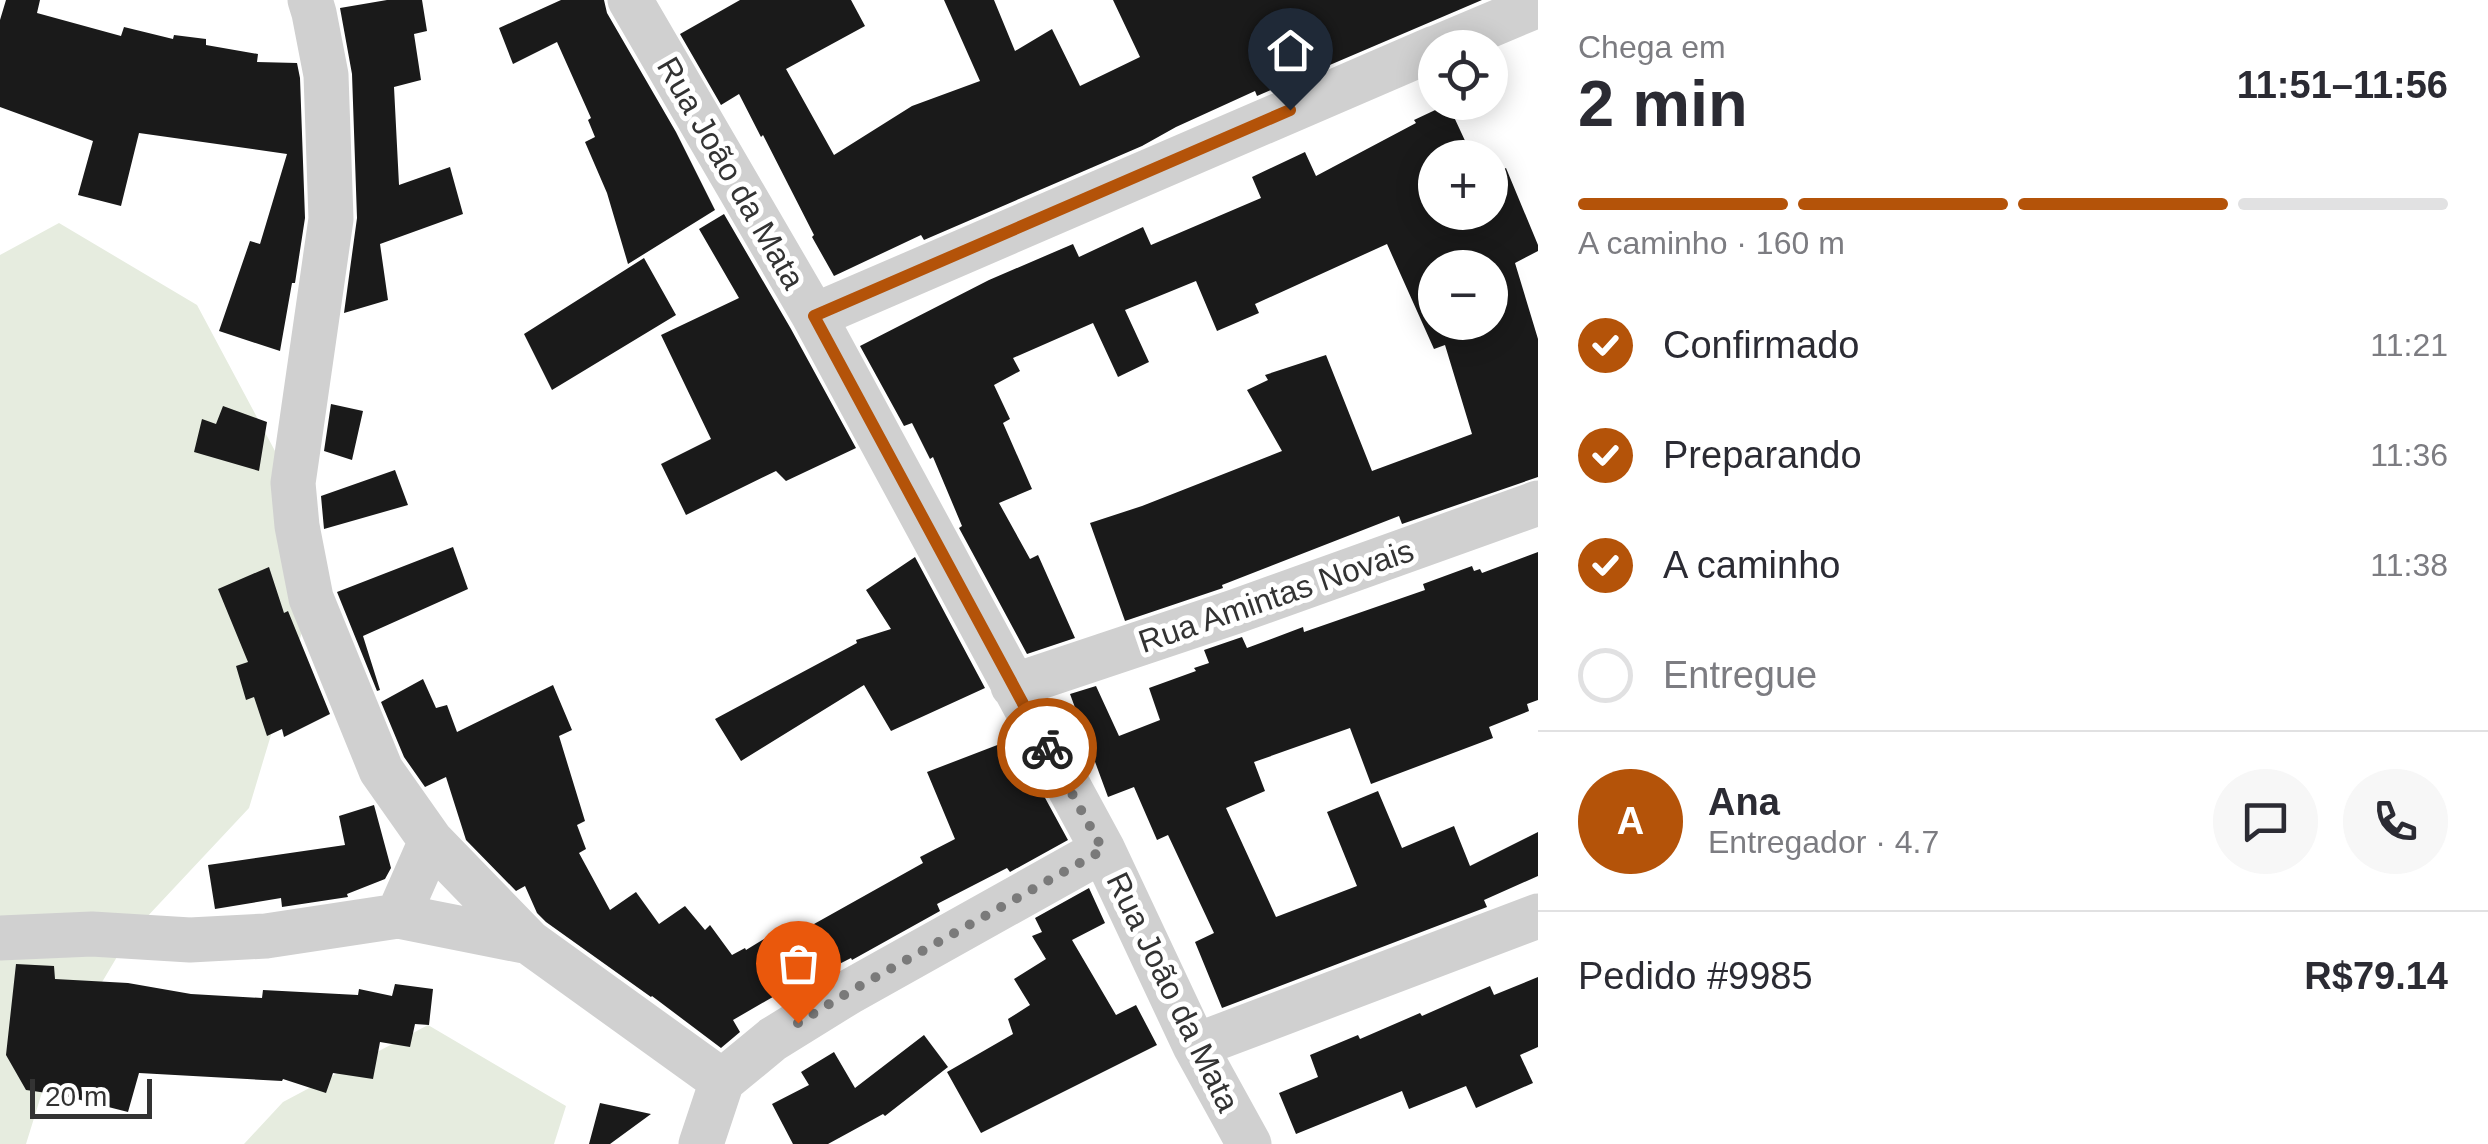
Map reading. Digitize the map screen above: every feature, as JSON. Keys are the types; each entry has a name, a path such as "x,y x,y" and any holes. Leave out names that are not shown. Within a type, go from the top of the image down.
{"street":[{"path":"310,0 326,75 331,219 294,482 297,526 310,598 381,770 430,841 530,942 722,1081"},
{"path":"1479,30 1538,5"},
{"name":"Rua João da Mata","path":"647,6 1103,850 1194,1046 1250,1144"},
{"path":"814,316 1418,56"},
{"name":"Rua Amintas Novais","path":"1013,686 1538,503"},
{"path":"398,916 430,841"},
{"path":"702,1144 722,1081 774,1039 849,992 1103,850"},
{"path":"0,938 92,934 190,940 266,936 398,916 530,942"},
{"path":"1194,1046 1538,916"}],"shaded area":[{"path":"59,223 197,305 275,451 305,622 249,808 130,935 48,1073 26,1144 0,1144 0,255"},
{"path":"428,1025 566,1106 554,1144 244,1144 283,1102"}],"building":[{"path":"6,0 40,0 37,13 121,36 124,27 173,39 174,35 206,39 206,45 258,54 257,62 297,63 305,218 280,351 219,331 250,241 260,244 287,154 139,133 121,206 78,195 93,141 0,107 0,20"},
{"path":"387,0 422,0 427,31 414,34 421,80 394,87 399,185 450,167 463,214 380,244 388,300 344,313 357,218 352,74 340,8"},
{"path":"561,0 604,0 607,13 676,132 715,210 628,264 607,193 585,142 595,137 588,120 591,118 557,42 513,64 499,28"},
{"path":"740,0 851,0 865,26 786,69 834,155 912,106 980,81 944,0 994,0 1015,51 1052,29 1080,86 1140,57 1113,0 1482,0 1257,96 1255,91 1142,146 924,240 921,235 834,276 739,94 721,105 680,34"},
{"path":"1418,118 1455,120 1465,140 1418,140 1418,230 1508,230 1508,173 1538,245 1538,251 1515,263 1538,339 1538,477 1402,524 1399,516 1222,585 1223,588 1125,621 1090,523 1282,451 1247,390 1268,380 1265,375 1326,355 1372,471 1472,434 1445,345 1434,349 1430,340 1508,340 1508,250 1418,250 1418,313 1387,244 1255,304 1259,313 1217,331 1196,281 1125,310 1149,362 1118,377 1093,323 1013,358 1020,371 994,385 1010,419 1003,423 1032,489 999,503 1030,559 1038,555 1075,638 1027,654 959,528 962,526 933,457 930,459 912,423 904,426 860,346 989,280 1073,244 1079,257 1143,227 1151,245 1261,198 1252,177 1305,152 1316,176 1416,123"},
{"path":"724,214 856,448 786,481 776,471 686,515 661,464 711,439 661,335 739,298 699,229"},
{"path":"644,258 676,315 552,390 524,334"},
{"path":"331,404 363,411 352,460 324,451"},
{"path":"223,406 267,422 259,471 194,452 202,419 216,424"},
{"path":"395,470 408,505 324,529 321,496"},
{"path":"453,547 468,589 363,636 380,690 377,691 337,592"},
{"path":"1538,552 1538,700 1527,704 1529,711 1489,727 1493,738 1371,784 1350,728 1254,762 1265,791 1226,808 1276,917 1357,886 1327,812 1378,791 1402,848 1454,826 1470,866 1538,832 1538,876 1484,900 1487,907 1222,1008 1195,942 1214,933 1168,835 1157,840 1134,787 1108,797 1070,694 1096,686 1119,736 1160,720 1149,688 1209,663 1204,650 1242,637 1247,648 1303,627 1304,632 1425,590 1423,584 1472,566 1482,573"},
{"path":"915,557 985,688 891,731 864,685 741,761 715,719 857,643 856,640 891,629 866,590"},
{"path":"269,567 284,613 288,611 330,714 284,737 282,729 267,736 254,697 246,700 236,666 248,662 218,589"},
{"path":"423,679 436,708 447,705 457,732 553,685 572,730 559,736 585,821 577,825 586,849 579,853 610,910 636,892 659,924 685,906 705,930 710,925 732,955 784,927 789,938 923,863 920,857 955,839 927,772 1013,739 1068,840 1010,872 1007,868 937,904 940,911 852,960 812,978 811,975 733,1020 740,1032 721,1048 546,922 537,913 525,886 516,891 466,840 446,777 425,787 404,757 381,702"},
{"path":"374,805 391,868 385,879 347,894 348,897 282,907 281,898 215,909 208,865 345,845 339,816"},
{"path":"1089,888 1105,923 1072,940 1116,1015 1136,1005 1157,1045 981,1133 947,1072 1013,1034 1008,1019 1030,1005 1014,979 1046,959 1032,936 1042,932 1035,918"},
{"path":"16,964 54,966 55,979 128,983 191,994 262,998 263,990 358,995 359,989 392,996 395,984 433,989 429,1025 415,1024 410,1047 380,1042 373,1079 333,1073 326,1093 283,1079 139,1073 128,1112 26,1090 6,1055"},
{"path":"1538,977 1538,1047 1520,1055 1533,1083 1476,1108 1466,1086 1409,1109 1402,1091 1296,1134 1279,1093 1318,1077 1310,1055 1420,1013 1422,1016 1490,986 1494,995"},
{"path":"924,1035 948,1067 885,1116 828,1144 793,1144 772,1104 809,1085 801,1072 834,1052 855,1088"},
{"path":"600,1103 651,1114 610,1144 589,1144"}],"way so far":[{"path":"798,1023 1103,850 1047,748"}],"route":[{"path":"1047,748 814,316 1290,110"}]}
